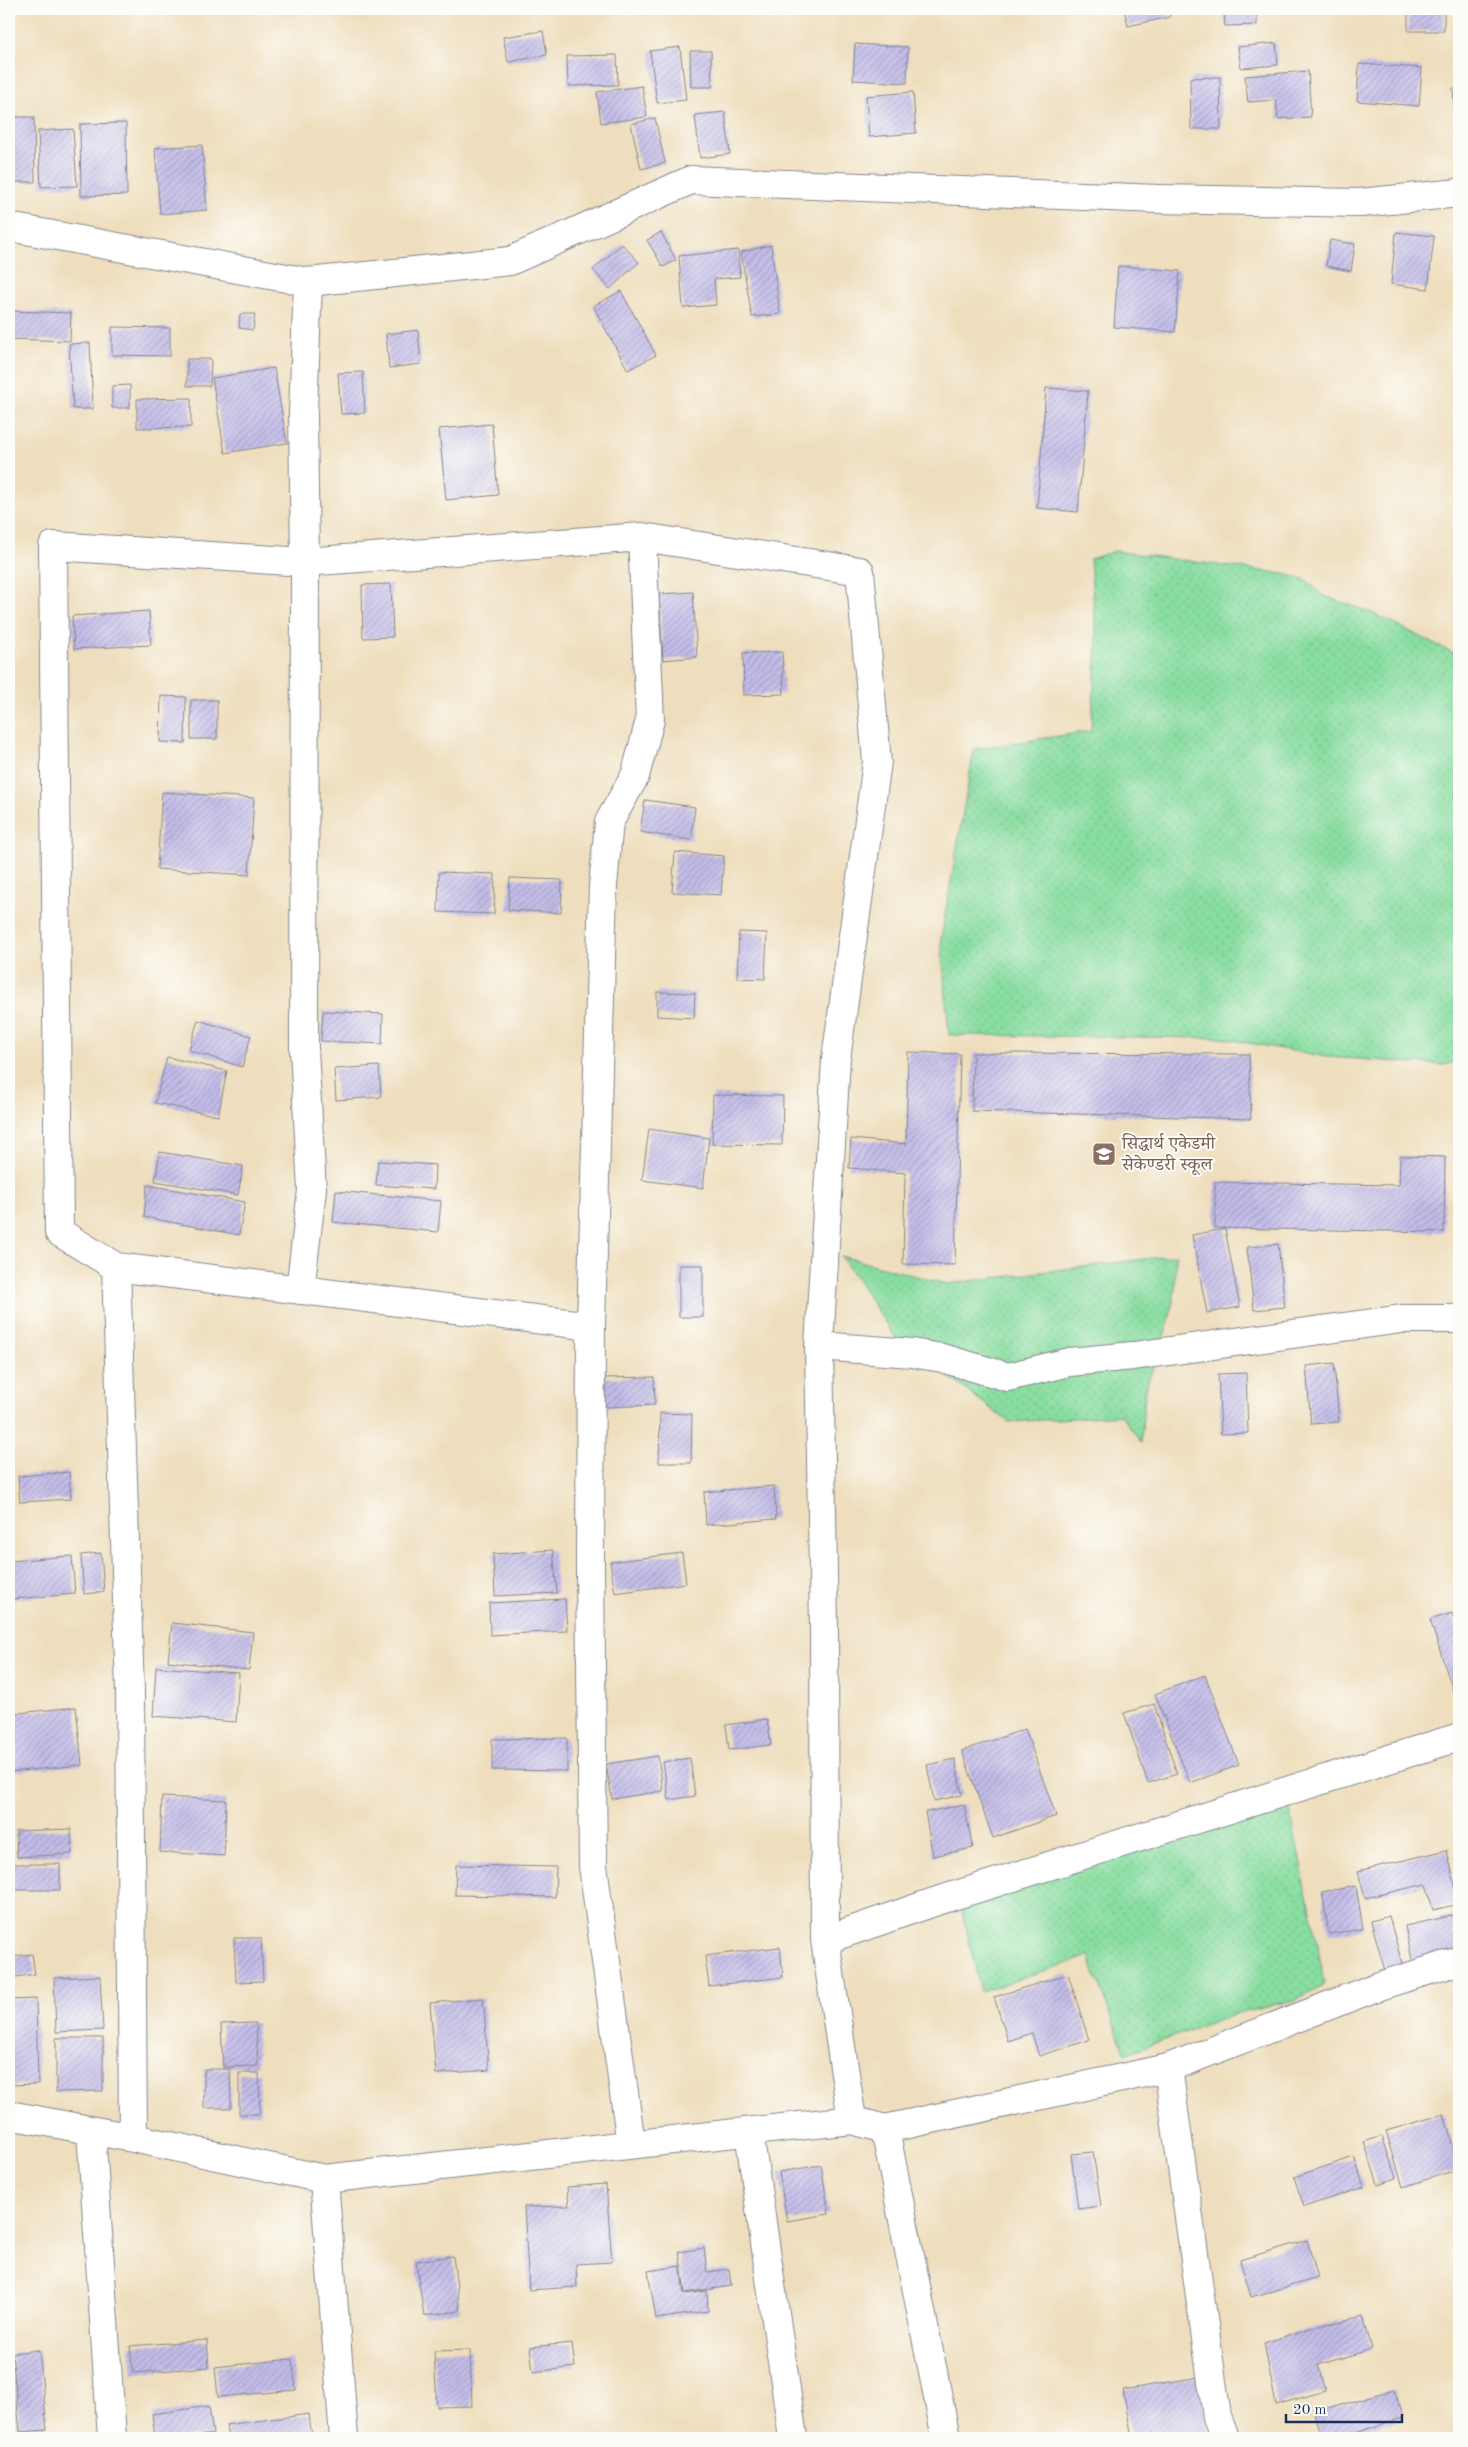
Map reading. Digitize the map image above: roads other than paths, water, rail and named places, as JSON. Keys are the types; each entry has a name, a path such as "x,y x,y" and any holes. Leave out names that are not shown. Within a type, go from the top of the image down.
{"street":[{"path":"9,227 308,282 510,260 691,180 1158,199 1360,203 1459,193"},
{"path":"300,1290 312,1190 304,1049 305,562 302,413 308,282"},
{"path":"631,2144 593,1866 590,1565 591,1326 604,868 609,822 635,776 650,720 642,537"},
{"path":"591,1326 116,1267 59,1232 54,546 305,562 642,537 860,571 877,762 836,1058 819,1346 824,1628 824,1940 852,2120"},
{"path":"116,1267 130,1692 133,2138"},
{"path":"819,1346 935,1356 1008,1376 1069,1362 1133,1356 1402,1319 1459,1319"},
{"path":"824,1940 934,1902 1459,1737"},
{"path":"9,2115 133,2138 324,2179 852,2120 885,2129 1168,2068 1379,1986 1459,1961"},
{"path":"1168,2068 1217,2417 1224,2438"},
{"path":"885,2129 946,2438"},
{"path":"91,2131 112,2438"},
{"path":"749,2132 793,2438"},
{"path":"324,2179 344,2438"}],"place":[{"name":"सिद्धार्थ एकेडमी सेकेण्डरी स्कूल","path":"1104,1154"}]}
